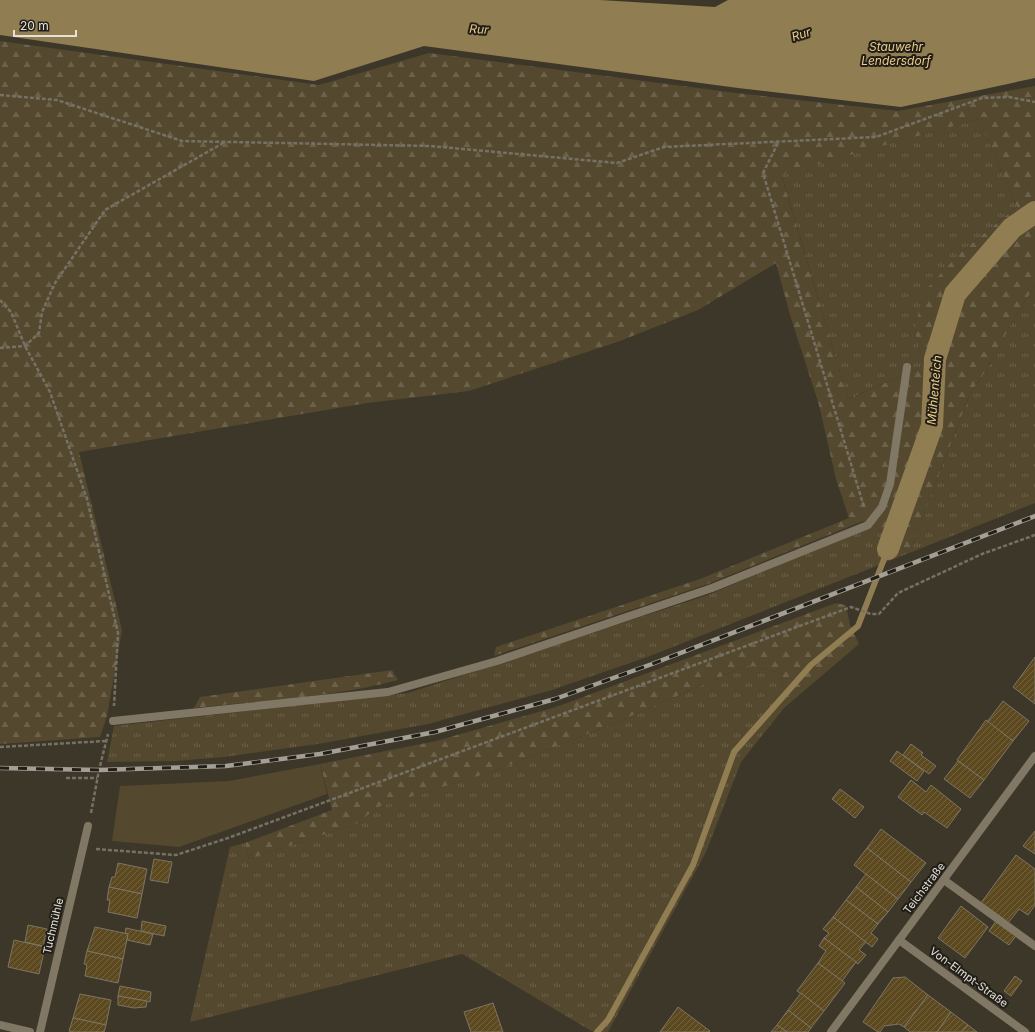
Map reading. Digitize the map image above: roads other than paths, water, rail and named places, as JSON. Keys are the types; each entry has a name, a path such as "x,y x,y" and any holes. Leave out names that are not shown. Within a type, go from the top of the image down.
{"street":[{"path":"113,721 388,692 497,661 712,588 868,525 882,507 890,484 907,367"},
{"name":"Teichstraße","path":"831,1032 1035,756"},
{"name":"Tuchmühle","path":"40,1032 88,826"},
{"path":"944,880 1035,946"},
{"name":"Von-Elmpt-Straße","path":"899,940 1025,1032"},
{"path":"0,1025 30,1032"}],"water":[{"name":"Stauwehr Lendersdorf","path":"0,0 600,0 715,7 728,0 1035,0 1035,78 901,107 738,88 424,46 314,81 0,35"}],"waterway":[{"name":"Mühlenteich","path":"888,549 932,426 935,359 955,294 1012,228 1035,212"},
{"path":"597,1032 608,1020 693,865 734,752 811,665 858,626 888,549"}],"railway":[{"path":"0,768 99,770 226,766 320,754 435,732 555,699 652,664 1035,516"}],"water label":[{"name":"Rur","path":"479,29"},
{"name":"Rur","path":"801,34"}]}
